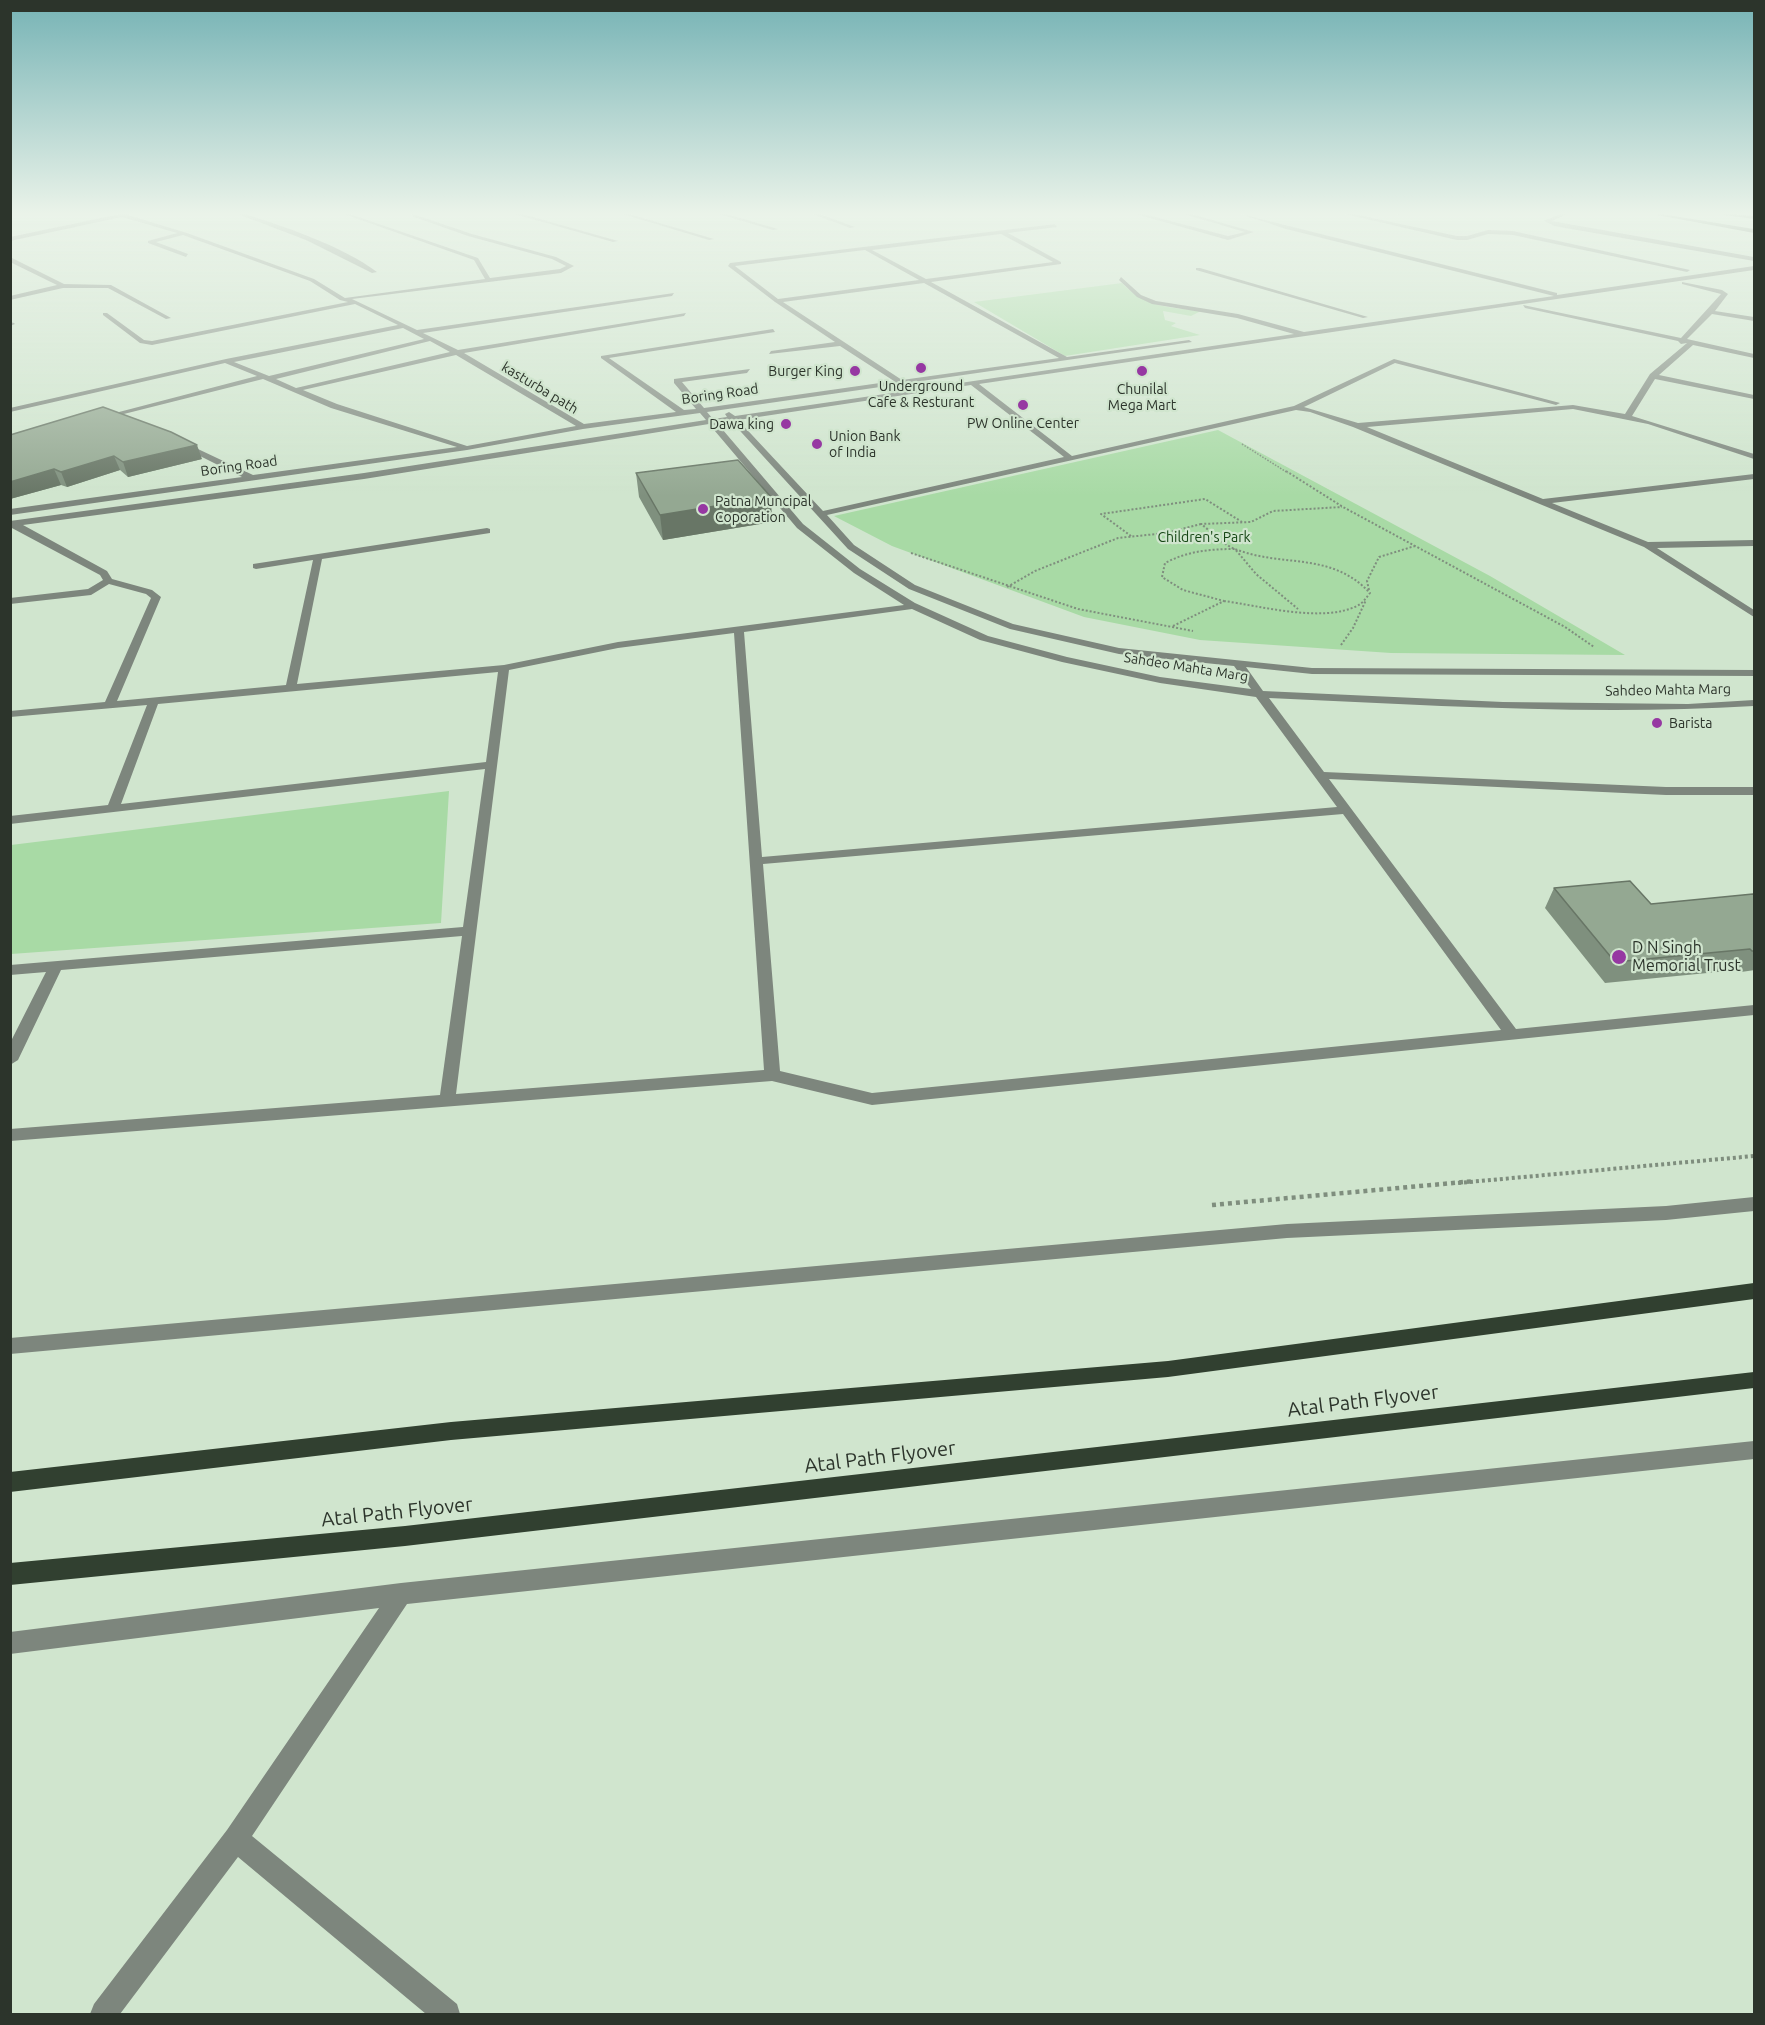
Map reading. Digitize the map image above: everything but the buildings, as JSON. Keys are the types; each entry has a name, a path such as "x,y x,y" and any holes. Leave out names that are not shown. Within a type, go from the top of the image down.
{"main road":[{"path":"10,1482 451,1431 1168,1369 1755,1291"},
{"name":"Atal Path Flyover","path":"10,1574 405,1536 1755,1380"}],"street":[{"path":"149,308 168,318"},
{"path":"105,314 141,341 149,343 328,308"},
{"name":"kasturba path","path":"367,308 457,352 583,427"},
{"path":"416,332 581,308"},
{"path":"786,308 900,382"},
{"path":"975,308 1064,358"},
{"path":"1186,308 1226,313 1309,335"},
{"path":"1332,308 1365,317"},
{"name":"Boring Road","path":"10,512 467,448 583,427 722,407 1064,358 1293,329 1433,308"},
{"path":"12,524 376,474 734,418 1485,308"},
{"path":"1533,308 1690,344 1755,356"},
{"path":"1681,342 1714,308"},
{"path":"1711,312 1755,319"},
{"path":"296,390 420,359 684,314"},
{"path":"10,410 226,361 405,326"},
{"path":"683,413 603,357 773,331"},
{"path":"93,420 431,339"},
{"path":"771,353 839,344"},
{"path":"1628,417 1653,376 1690,344"},
{"path":"226,361 334,406 467,448"},
{"path":"821,514 1296,408 1394,361 1573,407 1628,417 1755,457"},
{"name":"Sahdeo Mahta Marg","path":"747,370 677,381 800,526 856,571 913,606 984,638 1066,660 1160,680 1260,694 1503,705 1688,707 1755,703"},
{"path":"1653,376 1755,397"},
{"path":"974,384 1070,458"},
{"name":"Sahdeo Mahta Marg","path":"722,407 851,547 912,587 1010,626 1119,651 1312,671 1755,673"},
{"path":"1356,425 1573,407"},
{"path":"1296,408 1311,410 1356,425 1647,545 1755,614"},
{"path":"170,437 251,478"},
{"path":"1543,502 1755,476"},
{"path":"12,524 104,573 108,581"},
{"path":"255,566 487,531"},
{"path":"1647,545 1755,543"},
{"path":"291,687 318,557"},
{"path":"10,601 91,591 108,581 149,592 156,597 110,704"},
{"path":"10,714 504,668 618,645 949,602"},
{"path":"739,629 772,1075"},
{"path":"1237,663 1513,1035"},
{"path":"447,1100 504,668"},
{"path":"113,808 154,699"},
{"path":"10,820 492,765"},
{"path":"1320,775 1666,791 1755,791"},
{"path":"756,861 1346,810"},
{"path":"10,970 470,931"},
{"path":"10,1060 56,966"},
{"path":"10,1135 772,1075 872,1099 1755,1010"},
{"path":"10,1346 1287,1231 1666,1213 1755,1204"},
{"path":"10,1643 401,1594 1755,1450"},
{"path":"104,2014 236,1839 401,1594"},
{"path":"236,1839 447,2014"}],"path":[{"path":"1213,426 1344,507 1565,627 1598,650 1587,650"},
{"path":"1131,536 1101,514 1205,499 1242,522"},
{"path":"1007,586 1035,571 1118,538 1166,533 1201,524 1251,522 1273,511 1344,507"},
{"path":"1201,524 1235,549 1256,574 1299,610"},
{"path":"1352,647 1340,646 1353,628 1370,592 1368,581 1379,557 1416,546"},
{"path":"1204,549 1235,549 1335,568 1364,583 1370,592 1359,605 1343,611 1323,612 1224,601 1172,586 1162,577 1165,563 1180,554 1204,549"},
{"path":"902,550 1078,609 1202,632"},
{"path":"1172,627 1224,601"}],"green space":[{"path":"983,308 1172,308 1201,311 1191,316 1163,311 1165,320 1176,323 1171,326 1200,335 1065,356"},
{"name":"Children's Park","path":"1218,430 1490,576 1625,655 1391,653 1200,640 1084,617 892,546 834,516"},
{"path":"449,791 441,923 11,954 11,845"}],"place":[{"name":"Underground Cafe & Resturant","path":"921,368"},
{"name":"Burger King","path":"855,371"},
{"name":"Chunilal Mega Mart","path":"1142,371"},
{"name":"PW Online Center","path":"1023,405"},
{"name":"Dawa king","path":"786,424"},
{"name":"Union Bank of India","path":"817,444"},
{"name":"Patna Muncipal Coporation","path":"703,509"},
{"name":"Barista","path":"1657,723"},
{"name":"D N Singh Memorial Trust","path":"1619,957"}]}
